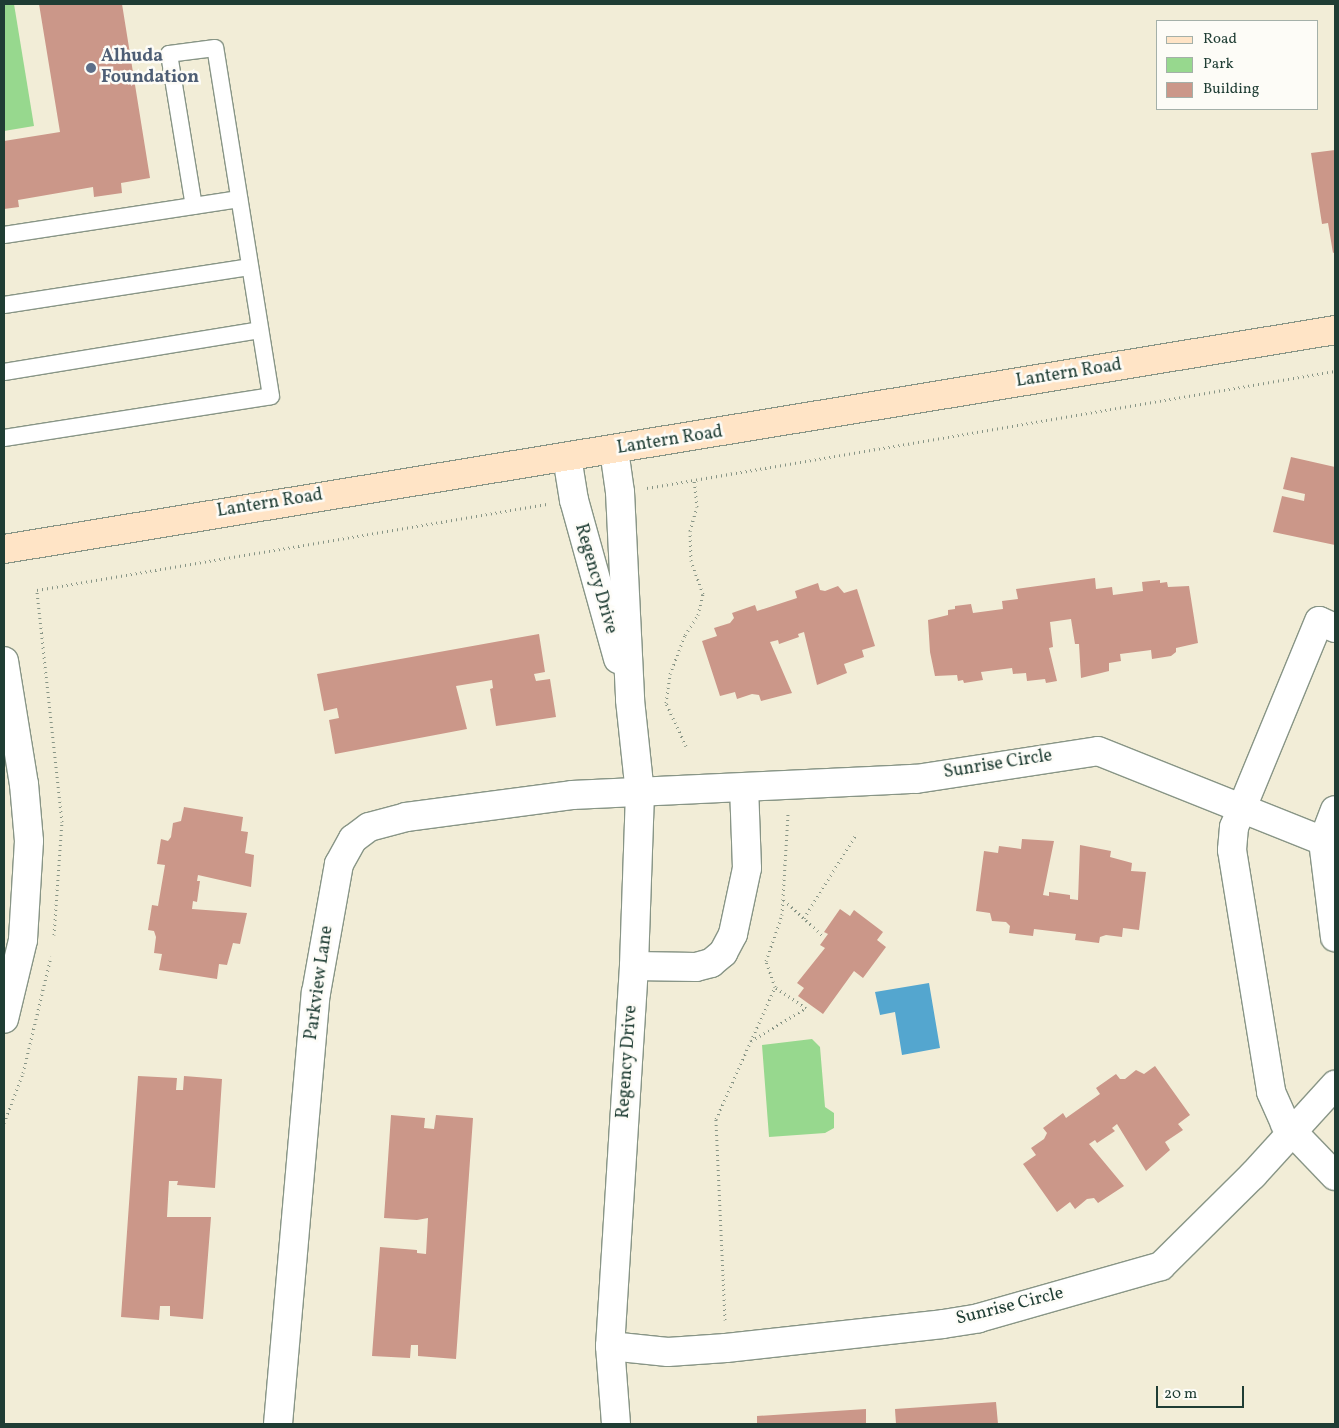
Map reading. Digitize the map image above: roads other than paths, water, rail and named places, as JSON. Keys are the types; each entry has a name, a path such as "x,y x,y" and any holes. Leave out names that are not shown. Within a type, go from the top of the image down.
{"street":[{"name":"Lantern Road","path":"4,549 1335,330"},
{"name":"Regency Drive","path":"614,450 620,492 630,700 640,793 634,966 610,1346 616,1424"},
{"name":"Regency Drive","path":"567,457 574,500 630,700"},
{"path":"1335,628 1319,622 1234,827 1234,859 1271,1092 1285,1124 1335,1176"},
{"path":"4,660 23,775 30,840 22,940 4,1019"},
{"name":"Sunrise Circle","path":"640,793 916,779 1098,751 1323,841"},
{"path":"634,966 696,967 710,963 723,953 733,934 747,868 744,788"},
{"name":"Parkview Lane","path":"278,1424 316,993 339,864 346,850 369,827 406,817 572,794 640,793"},
{"path":"1335,810 1323,841 1335,937"},
{"name":"Sunrise Circle","path":"610,1346 668,1352 726,1348 979,1318 1161,1266 1292,1132 1335,1085"}],"lane":[{"path":"4,438 271,396 215,48 170,54 194,206"},
{"path":"4,235 239,199"},
{"path":"4,305 249,267"},
{"path":"4,372 260,330"}],"water":[{"path":"929,983 940,1048 902,1055 895,1012 880,1015 875,992"}],"place":[{"name":"Alhuda Foundation","path":"91,68"}]}
